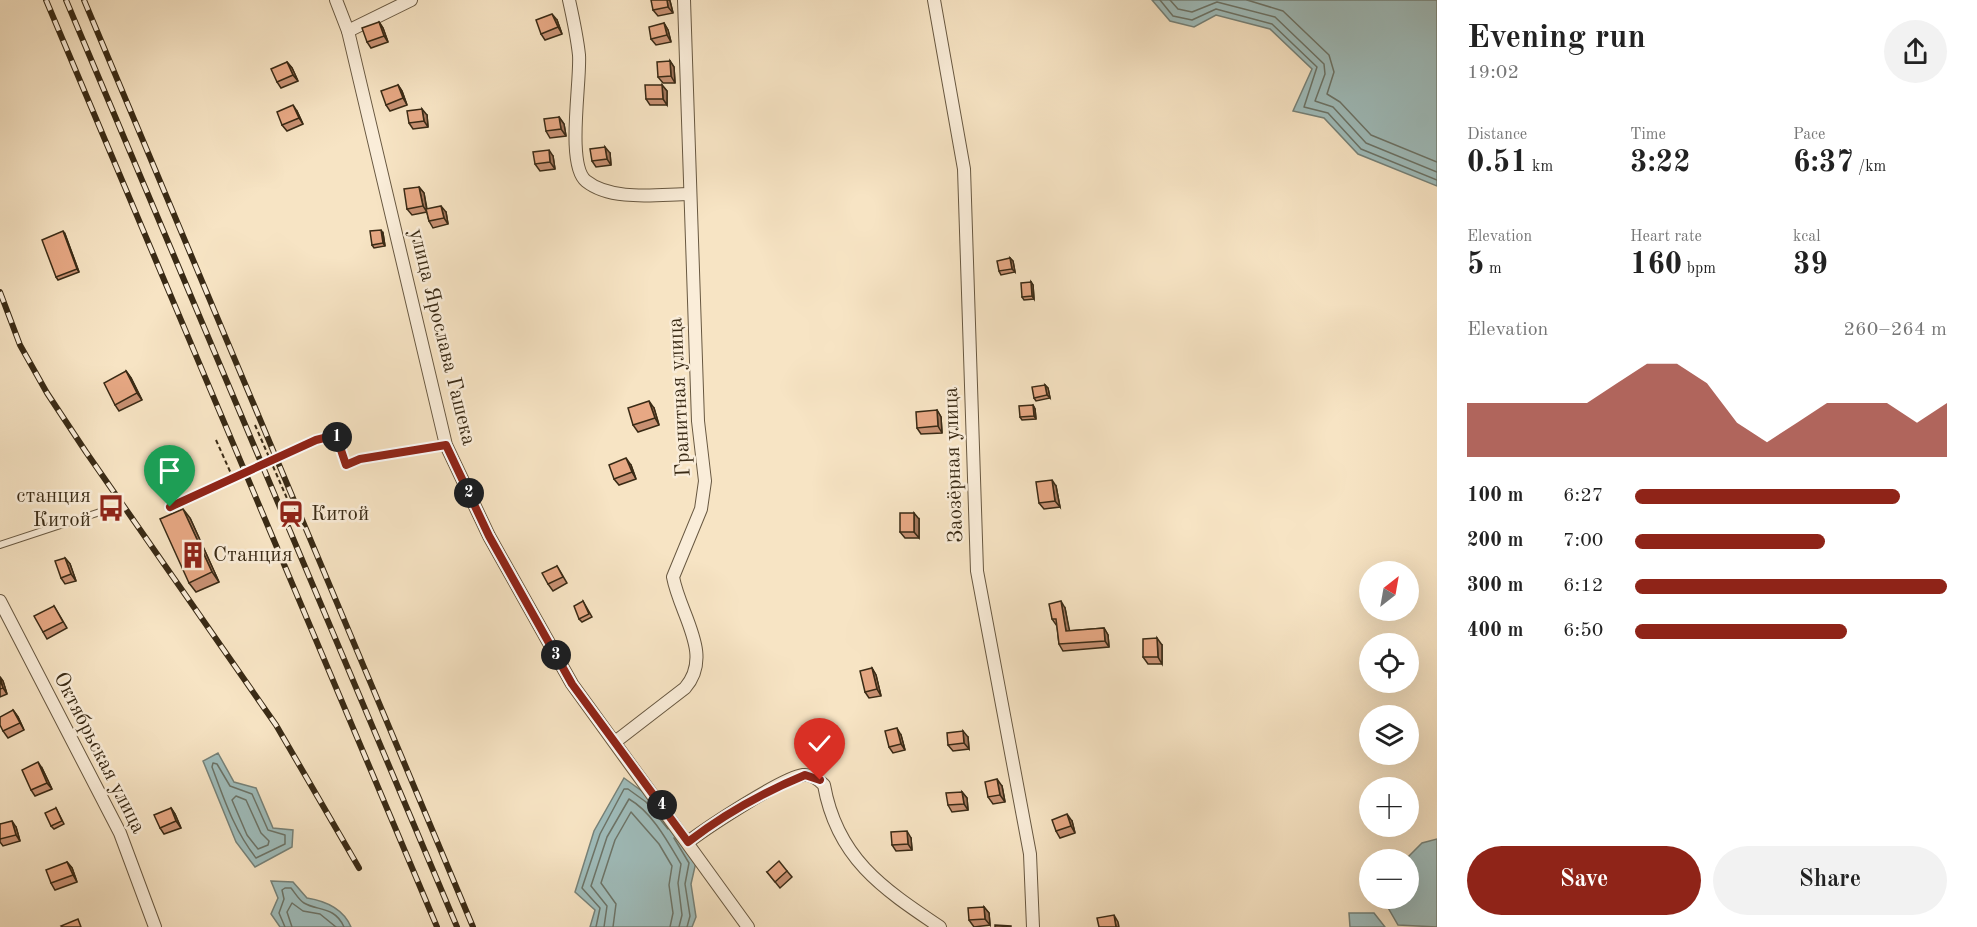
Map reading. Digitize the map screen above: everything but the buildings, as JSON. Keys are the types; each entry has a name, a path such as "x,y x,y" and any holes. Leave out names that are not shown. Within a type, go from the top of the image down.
{"street":[{"name":"улица Ярослава Гашека","path":"336,0 348,31 446,445 489,536 572,684 748,927"},
{"path":"348,31 411,0"},
{"path":"569,0 579,57 575,129 582,177 588,183 610,191 632,194 690,195"},
{"name":"Гранитная улица","path":"615,742 685,688 693,679 699,664 673,577 701,509 705,482 698,421 684,0"},
{"name":"Заозёрная улица","path":"934,0 964,169 977,570 1030,854 1033,927"},
{"name":"Октябрьская улица","path":"0,601 120,833 155,927"},
{"path":"688,842 711,824 785,783 805,775 813,777 824,785 829,813 842,839 858,862 904,903 940,927"}],"lane":[{"path":"0,545 100,512"}],"path":[{"path":"255,425 289,503"},
{"path":"150,463 170,507 316,440 336,435 346,465 360,459 446,445"},
{"path":"216,441 233,478"}],"water":[{"path":"1152,0 1437,0 1437,186 1358,154 1324,118 1293,111 1312,69 1270,29 1216,15 1194,27 1170,21"},
{"path":"218,753 234,782 256,788 273,828 293,830 292,847 255,867 236,842 203,761"},
{"path":"624,778 650,797 696,862 691,884 696,917 692,927 590,927 595,910 575,892 594,831"},
{"path":"1437,839 1437,927 1398,925 1389,909 1419,909 1419,849 1416,849 1422,843"},
{"path":"271,881 293,882 307,898 327,903 339,910 351,927 280,927 271,914 278,898"},
{"path":"1349,913 1374,913 1385,927 1350,927"}],"railway":[{"path":"46,0 437,927"},
{"path":"66,0 457,927"},
{"path":"84,0 473,927"},
{"path":"0,292 20,345 47,393 276,725 359,868"}],"place":[{"name":"станция Китой","path":"111,508"},
{"name":"Китой","path":"291,514"},
{"name":"Станция","path":"193,555"}],"route":[{"path":"170,507 316,440 336,435 346,465 360,459 446,445 489,536 572,684 688,842 711,824 785,783 805,775 820,780"}]}
